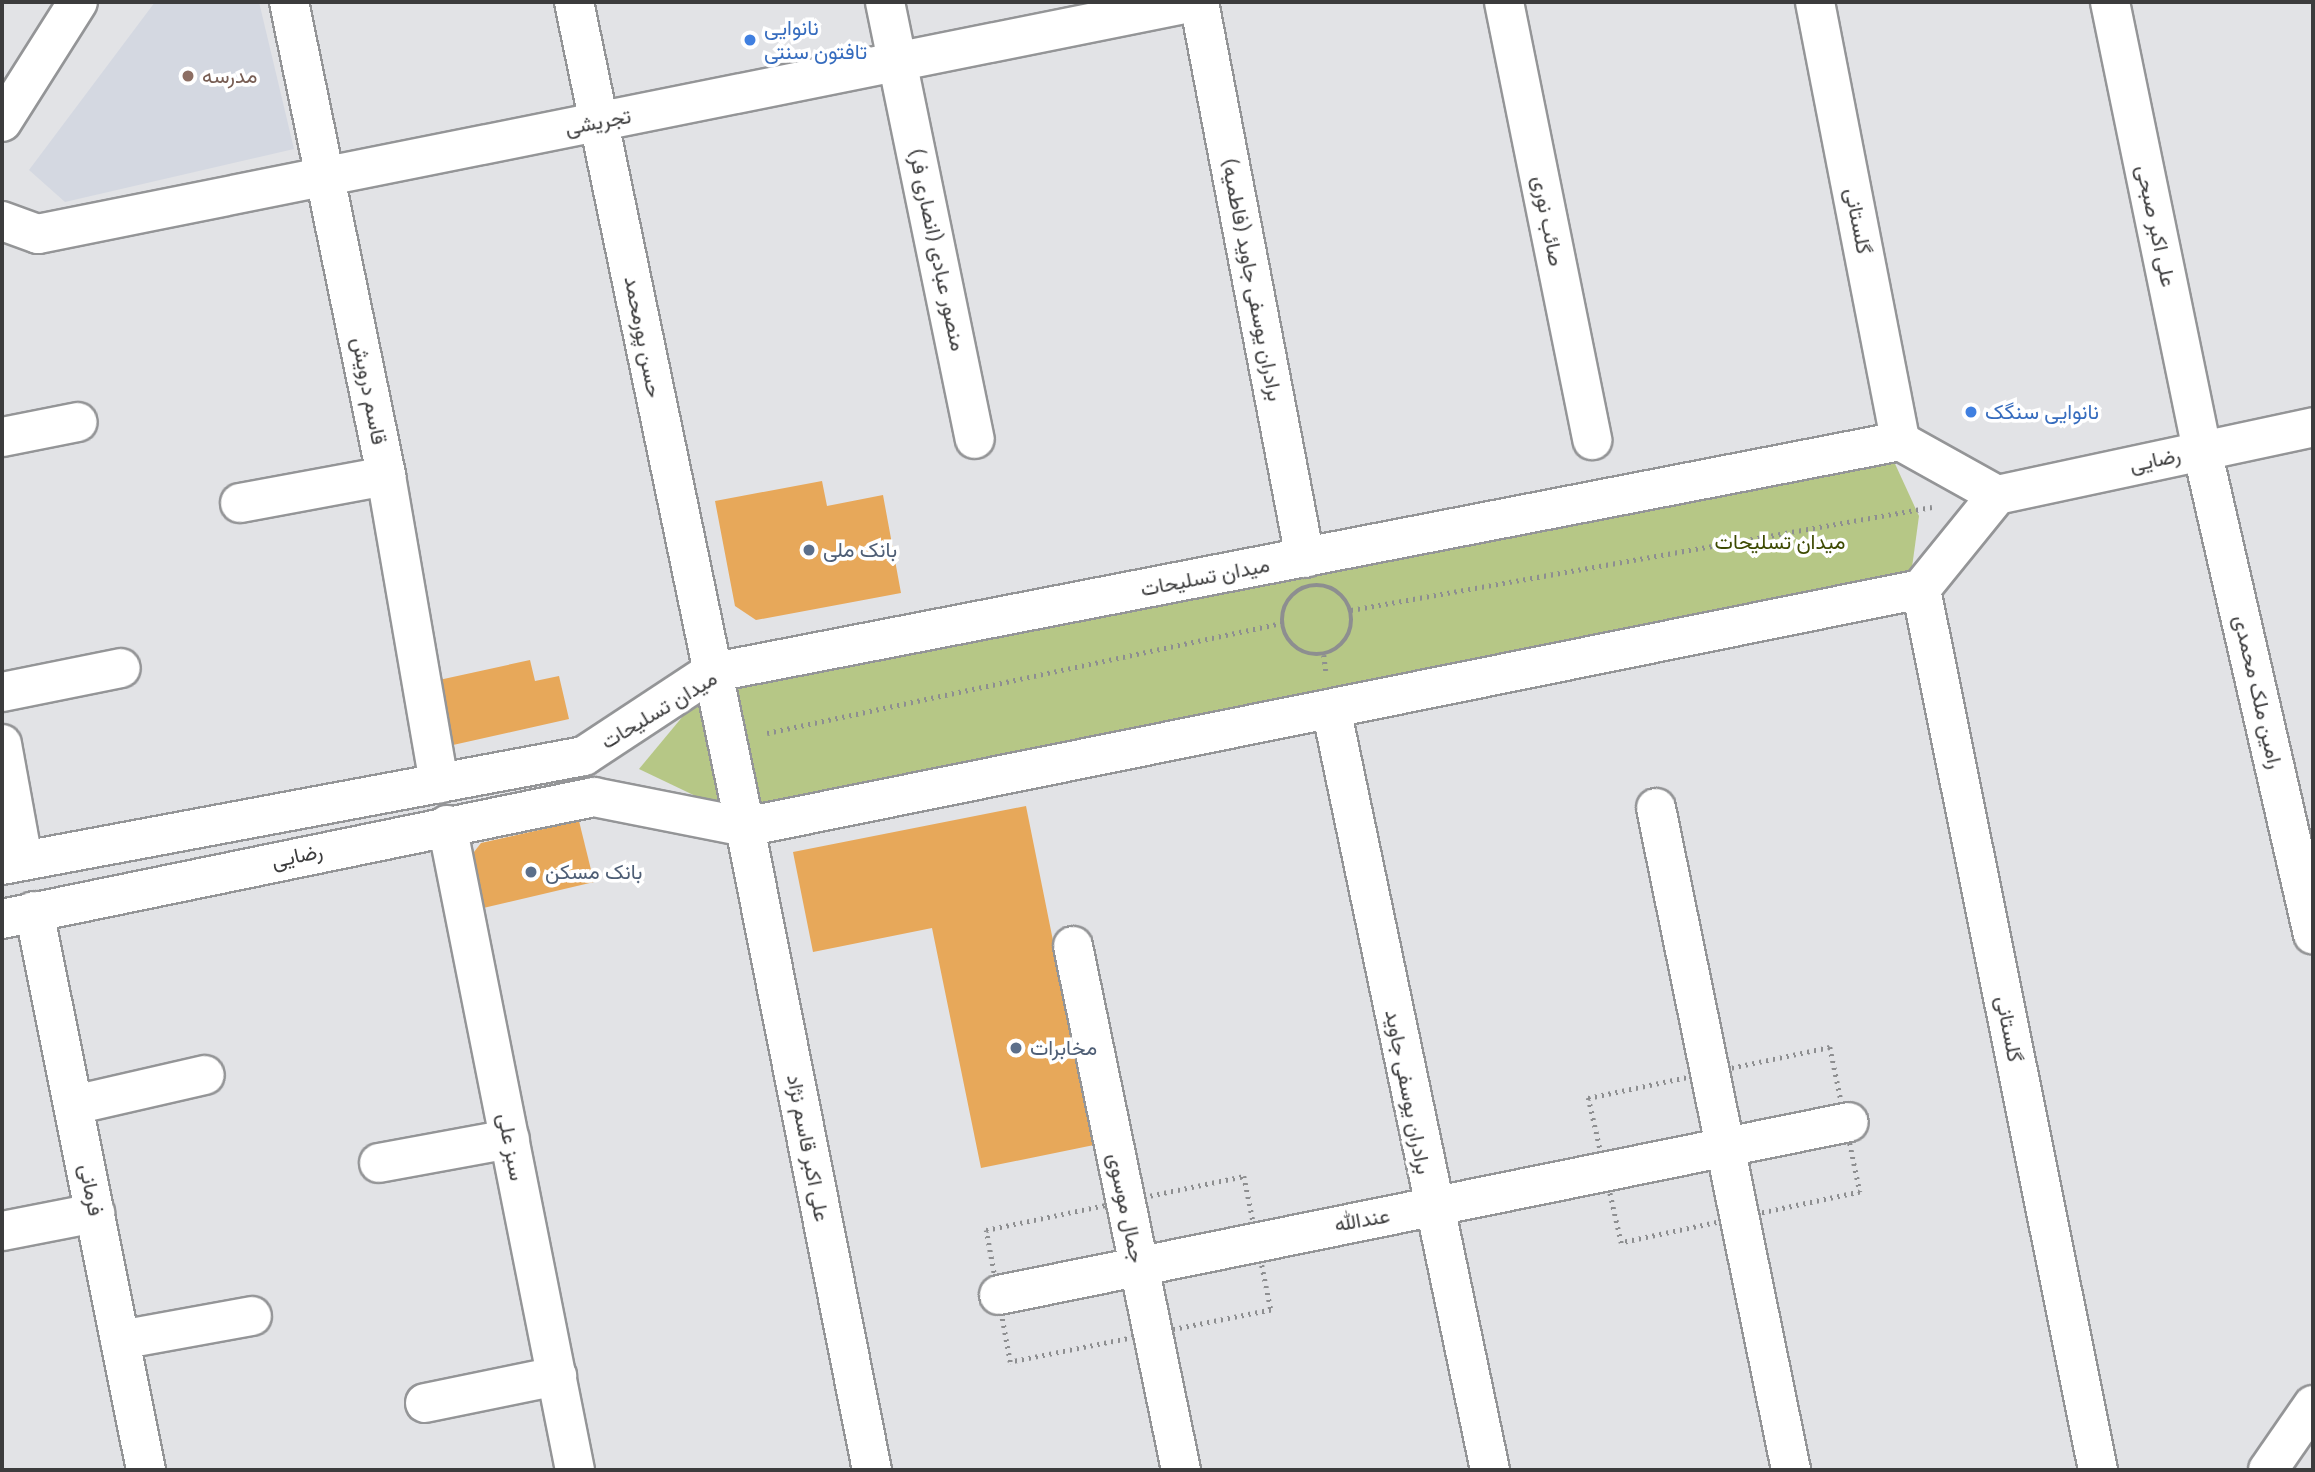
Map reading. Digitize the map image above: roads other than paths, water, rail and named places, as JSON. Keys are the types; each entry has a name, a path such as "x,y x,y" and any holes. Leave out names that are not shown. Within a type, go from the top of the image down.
{"street":[{"path":"2,79 57,2"},
{"path":"2,122 78,2"},
{"name":"قاسم درویش","path":"289,2 386,476 439,783"},
{"name":"حسن پورمحمد","path":"575,2 725,743"},
{"name":"منصور عبادی (انصاری فر)","path":"886,2 975,439"},
{"name":"تجریشی","path":"2,221 38,234 1197,2"},
{"name":"برادران یوسفی جاوید (فاطمیه)","path":"1197,2 1305,558"},
{"name":"صائب نوری","path":"1504,2 1592,440"},
{"name":"گلستانی","path":"1815,2 1900,440"},
{"name":"علی اکبر صبحی","path":"2110,2 2202,450"},
{"path":"2,438 78,422"},
{"name":"رضایی","path":"1997,495 2313,427"},
{"path":"745,827 1332,713 1921,589 1997,495 1900,440"},
{"name":"میدان تسلیحات","path":"439,783 584,756 710,673 1900,440"},
{"name":"رامین ملک محمدی","path":"2202,450 2313,934"},
{"path":"240,503 386,476"},
{"name":"گلستانی","path":"1921,589 2098,1470"},
{"path":"2,692 121,667"},
{"name":"برادران یوسفی جاوید","path":"1332,713 1432,1208 1490,1470"},
{"name":"علی اکبر قاسم نژاد","path":"725,743 745,827 872,1470"},
{"name":"فرمانی","path":"2,744 18,915 74,1105 146,1470"},
{"path":"12,862 439,783"},
{"name":"سبز علی","path":"439,783 575,1470"},
{"name":"رضایی","path":"18,915 594,797 745,827"},
{"path":"1656,808 1791,1470"},
{"name":"جمال موسوی","path":"1073,946 1181,1470"},
{"path":"74,1105 205,1075"},
{"name":"عندالله","path":"999,1295 1432,1208 1725,1145 1849,1122"},
{"path":"379,1163 510,1139"},
{"path":"2,1231 95,1213"},
{"path":"120,1340 251,1315"},
{"path":"425,1403 557,1376"},
{"path":"2268,1470 2313,1405"}],"place":[{"name":"نانوایی تافتون سنتی","path":"750,40"},
{"name":"مدرسه","path":"188,76"},
{"name":"نانوایی سنگک","path":"1971,412"},
{"name":"بانک ملی","path":"809,550"},
{"name":"بانک مسکن","path":"531,872"},
{"name":"مخابرات","path":"1016,1048"}]}
